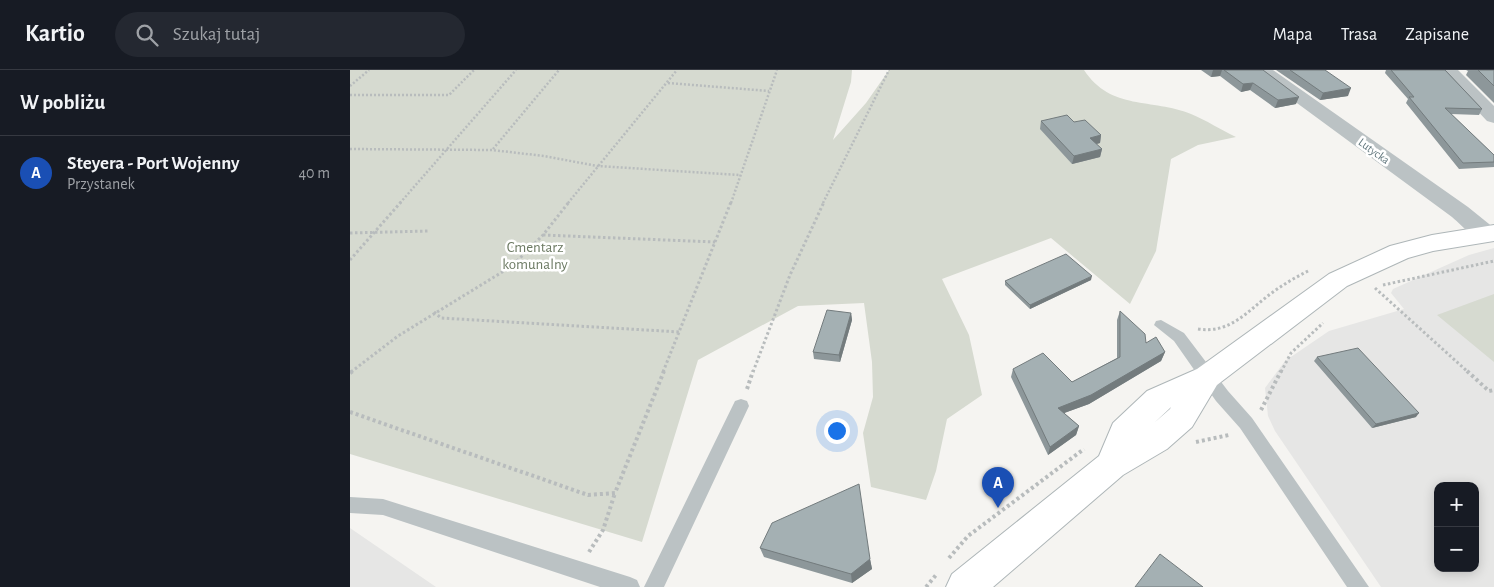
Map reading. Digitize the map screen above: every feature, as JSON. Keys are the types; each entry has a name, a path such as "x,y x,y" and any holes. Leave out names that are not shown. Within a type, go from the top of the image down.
{"street":[{"name":"Lutycka","path":"1261,70 1490,234"},
{"path":"1448,70 1494,117"},
{"path":"965,587 1111,465 1156,440 1181,418 1207,376 1323,290 1354,271 1413,248 1490,234"}],"lane":[{"path":"1161,325 1179,338 1265,448 1359,587"},
{"path":"654,587 741,406"},
{"path":"350,505 383,507 630,587"}],"path":[{"path":"350,86 369,70"},
{"path":"350,95 449,95 474,70"},
{"path":"350,260 516,70"},
{"path":"492,150 559,70"},
{"path":"350,373 398,336 434,312 512,266 543,236 597,166 677,70"},
{"path":"578,570 603,530 614,493 715,242 778,70"},
{"path":"741,406 774,315 816,219 855,144 889,70"},
{"path":"668,83 769,91"},
{"path":"350,149 492,150 544,156 597,166 740,174"},
{"path":"350,233 429,231"},
{"path":"543,236 715,242"},
{"path":"1370,290 1494,261"},
{"path":"1474,262 1478,265"},
{"path":"1375,288 1489,391 1494,390"},
{"path":"434,312 441,318 680,332"},
{"path":"1257,416 1264,407 1297,346 1330,317"},
{"path":"350,412 588,496 614,493"},
{"path":"1189,443 1235,431"}],"shaded area":[{"path":"1494,248 1494,587 1381,587 1275,431 1268,416 1265,388 1285,361 1329,331 1404,309 1391,293 1393,289 1469,255"},
{"path":"350,528 436,587 350,587"}],"green space":[{"name":"Cmentarz komunalny","path":"350,70 852,70 851,82 833,140 866,103 889,70 1084,70 1095,83 1119,98 1176,109 1191,114 1236,137 1198,145 1171,159 1156,251 1130,304 1051,238 942,279 969,335 982,395 947,419 936,471 926,500 871,487 863,433 873,397 872,362 864,303 798,306 698,360 642,542 350,454"},
{"path":"1494,294 1494,362 1437,315"}],"building":[{"path":"1224,70 1263,70 1299,97 1278,100 1253,83 1243,84"},
{"path":"1290,70 1325,70 1351,88 1323,93"},
{"path":"1391,70 1445,70 1482,109 1445,108 1494,155 1494,162 1463,163 1409,97 1414,97"},
{"path":"1478,70 1494,70 1494,86"},
{"path":"1067,115 1074,122 1085,120 1101,135 1090,138 1102,149 1074,156 1041,121"},
{"path":"1066,254 1092,276 1030,305 1005,281"},
{"path":"827,310 851,313 839,355 813,352"},
{"path":"1120,311 1145,334 1146,343 1156,337 1165,352 1091,395 1058,408 1079,426 1050,447 1013,369 1043,353 1072,382 1120,357"},
{"path":"1358,348 1419,413 1376,424 1317,357"},
{"path":"859,484 870,559 851,574 760,548 772,523"},
{"path":"1160,554 1203,587 1135,587"}],"place":[{"name":"Steyera - Port Wojenny","path":"998,508"}]}
